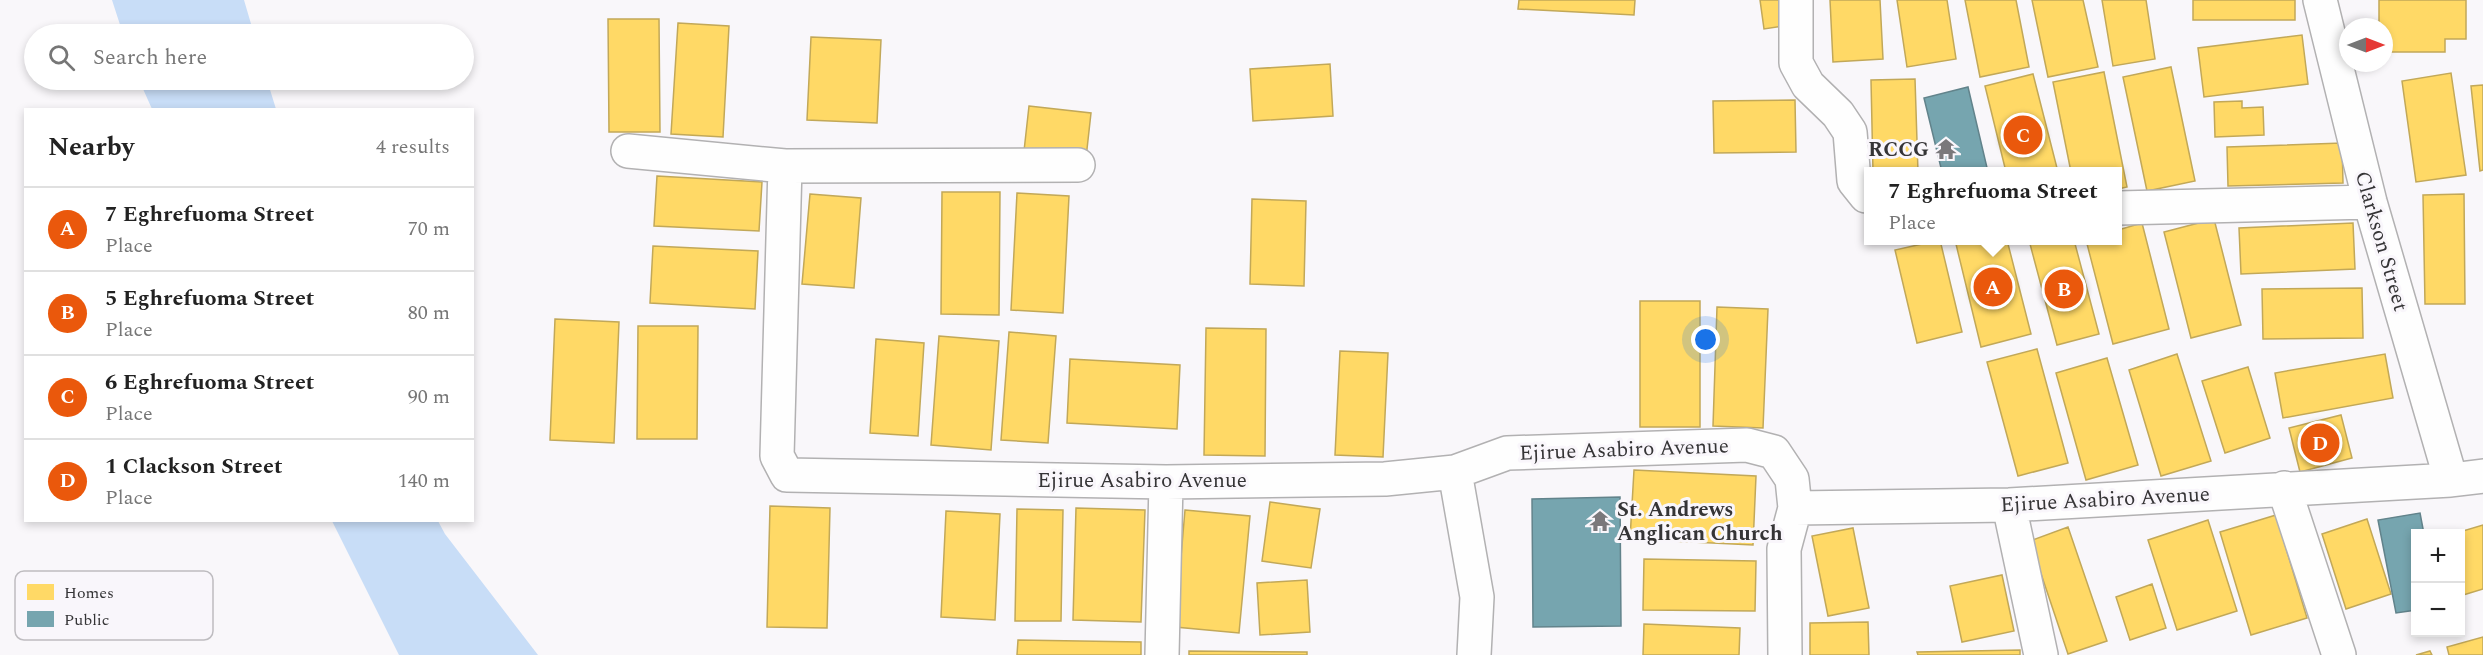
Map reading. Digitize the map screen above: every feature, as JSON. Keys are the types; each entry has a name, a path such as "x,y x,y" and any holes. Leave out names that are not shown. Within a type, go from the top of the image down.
{"street":[{"path":"1796,0 1796,63 1808,85 1838,114 1850,132 1854,181 1864,194"},
{"name":"Clarkson Street","path":"2320,0 2370,202 2451,480"},
{"path":"628,151 785,166 1078,165"},
{"name":"Ejirue Asabiro Avenue","path":"785,166 777,456 787,475 1166,482 1385,479 1455,472 1506,453 1747,445 1774,452 1792,479 1795,508 2009,505 2451,480 2483,476"},
{"path":"2122,208 2370,202"},
{"path":"1455,472 1477,597 1474,655"},
{"path":"1162,655 1166,482"},
{"path":"2284,488 2339,655"},
{"path":"2009,505 2042,655"},
{"path":"1785,655 1784,549 1795,508"}],"water":[{"path":"112,0 244,0 251,24 120,24"},
{"path":"143,90 270,90 276,108 152,108"},
{"path":"332,522 439,522 445,534 538,655 399,655"}],"building: Homes":[{"path":"1519,0 1635,0 1634,15 1518,9"},
{"path":"1760,0 1786,0 1790,25 1764,29"},
{"path":"1830,0 1880,0 1883,59 1833,62"},
{"path":"1897,0 1947,0 1956,59 1907,67"},
{"path":"1965,0 2016,0 2029,67 1980,77"},
{"path":"2032,0 2083,0 2098,67 2048,77"},
{"path":"2102,0 2146,0 2155,59 2113,66"},
{"path":"2193,0 2295,0 2295,20 2193,20"},
{"path":"2379,0 2466,0 2466,39 2445,39 2445,52 2393,52 2393,18 2379,18"},
{"path":"608,19 659,19 660,132 609,132"},
{"path":"678,23 729,26 723,137 671,134"},
{"path":"2302,35 2308,84 2204,97 2198,48"},
{"path":"811,37 881,40 877,123 807,120"},
{"path":"1330,64 1333,116 1253,121 1250,69"},
{"path":"2171,67 2195,181 2147,191 2123,77"},
{"path":"2104,72 2127,187 2122,188 2122,167 2070,167 2053,82"},
{"path":"2451,73 2466,175 2416,182 2402,81"},
{"path":"2033,74 2057,167 2005,167 1985,86"},
{"path":"1915,79 1918,167 1873,167 1871,80"},
{"path":"2483,85 2483,170 2480,171 2471,86"},
{"path":"1795,100 1796,152 1714,153 1713,101"},
{"path":"2242,101 2242,108 2263,107 2264,135 2215,137 2214,102"},
{"path":"1029,106 1091,113 1086,158 1024,151"},
{"path":"2342,143 2343,183 2228,186 2227,147"},
{"path":"657,176 762,182 759,231 654,226"},
{"path":"942,192 1000,192 999,315 941,314"},
{"path":"1017,193 1069,196 1063,313 1011,310"},
{"path":"810,194 861,198 854,288 802,284"},
{"path":"2464,194 2465,304 2425,304 2423,195"},
{"path":"1252,199 1306,201 1304,286 1250,284"},
{"path":"2214,219 2241,325 2191,338 2164,232"},
{"path":"2142,223 2169,329 2113,344 2087,245 2122,245 2122,229"},
{"path":"2353,223 2355,269 2241,274 2239,228"},
{"path":"1918,245 1941,245 1962,332 1917,343 1895,250"},
{"path":"1956,245 2008,245 2031,334 1981,347"},
{"path":"2030,245 2075,245 2099,334 2057,345"},
{"path":"653,246 758,251 755,309 650,303"},
{"path":"2362,288 2363,338 2263,339 2262,289"},
{"path":"1640,301 1700,301 1700,427 1640,427"},
{"path":"1717,307 1768,309 1763,428 1713,426"},
{"path":"555,319 619,322 614,443 550,440"},
{"path":"638,326 698,326 697,439 637,439"},
{"path":"1206,328 1266,329 1265,456 1204,455"},
{"path":"1009,332 1056,336 1048,443 1001,440"},
{"path":"939,336 999,341 991,450 931,445"},
{"path":"876,339 924,343 918,436 870,433"},
{"path":"2037,349 2068,463 2018,476 1987,362"},
{"path":"1340,351 1388,353 1383,457 1335,455"},
{"path":"2177,354 2211,461 2161,476 2129,370"},
{"path":"2385,354 2393,398 2283,418 2275,373"},
{"path":"2107,358 2138,465 2086,480 2056,373"},
{"path":"1070,359 1180,365 1177,429 1067,423"},
{"path":"2248,367 2270,438 2225,453 2202,381"},
{"path":"2341,415 2352,458 2300,472 2289,428"},
{"path":"1634,470 1756,476 1753,545 1630,539"},
{"path":"1270,502 1320,509 1311,568 1262,561"},
{"path":"770,506 830,508 827,628 767,627"},
{"path":"1076,508 1145,510 1141,622 1073,620"},
{"path":"1017,509 1063,510 1061,621 1015,621"},
{"path":"1185,510 1250,516 1239,633 1175,627"},
{"path":"946,511 1000,514 995,620 941,617"},
{"path":"2276,515 2307,618 2251,635 2220,532"},
{"path":"2367,519 2391,594 2346,609 2322,534"},
{"path":"2208,520 2237,611 2177,630 2148,540"},
{"path":"2483,525 2483,589 2465,594 2465,583 2465,530"},
{"path":"2068,527 2107,641 2068,654 2030,541"},
{"path":"1853,528 1869,608 1828,616 1812,536"},
{"path":"1644,559 1756,561 1755,611 1643,610"},
{"path":"2002,575 2014,631 1962,642 1950,586"},
{"path":"1307,580 1310,632 1260,635 1257,583"},
{"path":"2152,584 2166,628 2130,640 2116,597"},
{"path":"1868,622 1869,655 1810,655 1810,623"},
{"path":"1644,624 1740,628 1739,655 1643,655"},
{"path":"2483,637 2483,655 2449,655 2447,647"},
{"path":"1018,640 1141,642 1141,655 1017,655"},
{"path":"2020,650 2020,655 1918,655 1917,652"},
{"path":"1189,651 1307,652 1307,655 1189,655"},
{"path":"2430,651 2432,655 2416,655"}],"building: Public":[{"path":"1968,87 1987,167 1941,167 1924,98"},
{"path":"1620,497 1621,626 1533,627 1532,499"},
{"path":"2420,513 2423,529 2411,529 2411,611 2396,613 2378,520"}],"place":[{"name":"6 Eghrefuoma Street","path":"2023,135"},
{"name":"RCCG","path":"1946,149"},
{"name":"7 Eghrefuoma Street","path":"1993,287"},
{"name":"5 Eghrefuoma Street","path":"2064,289"},
{"name":"1 Clackson Street","path":"2320,443"},
{"name":"St. Andrews Anglican Church","path":"1600,521"}]}
